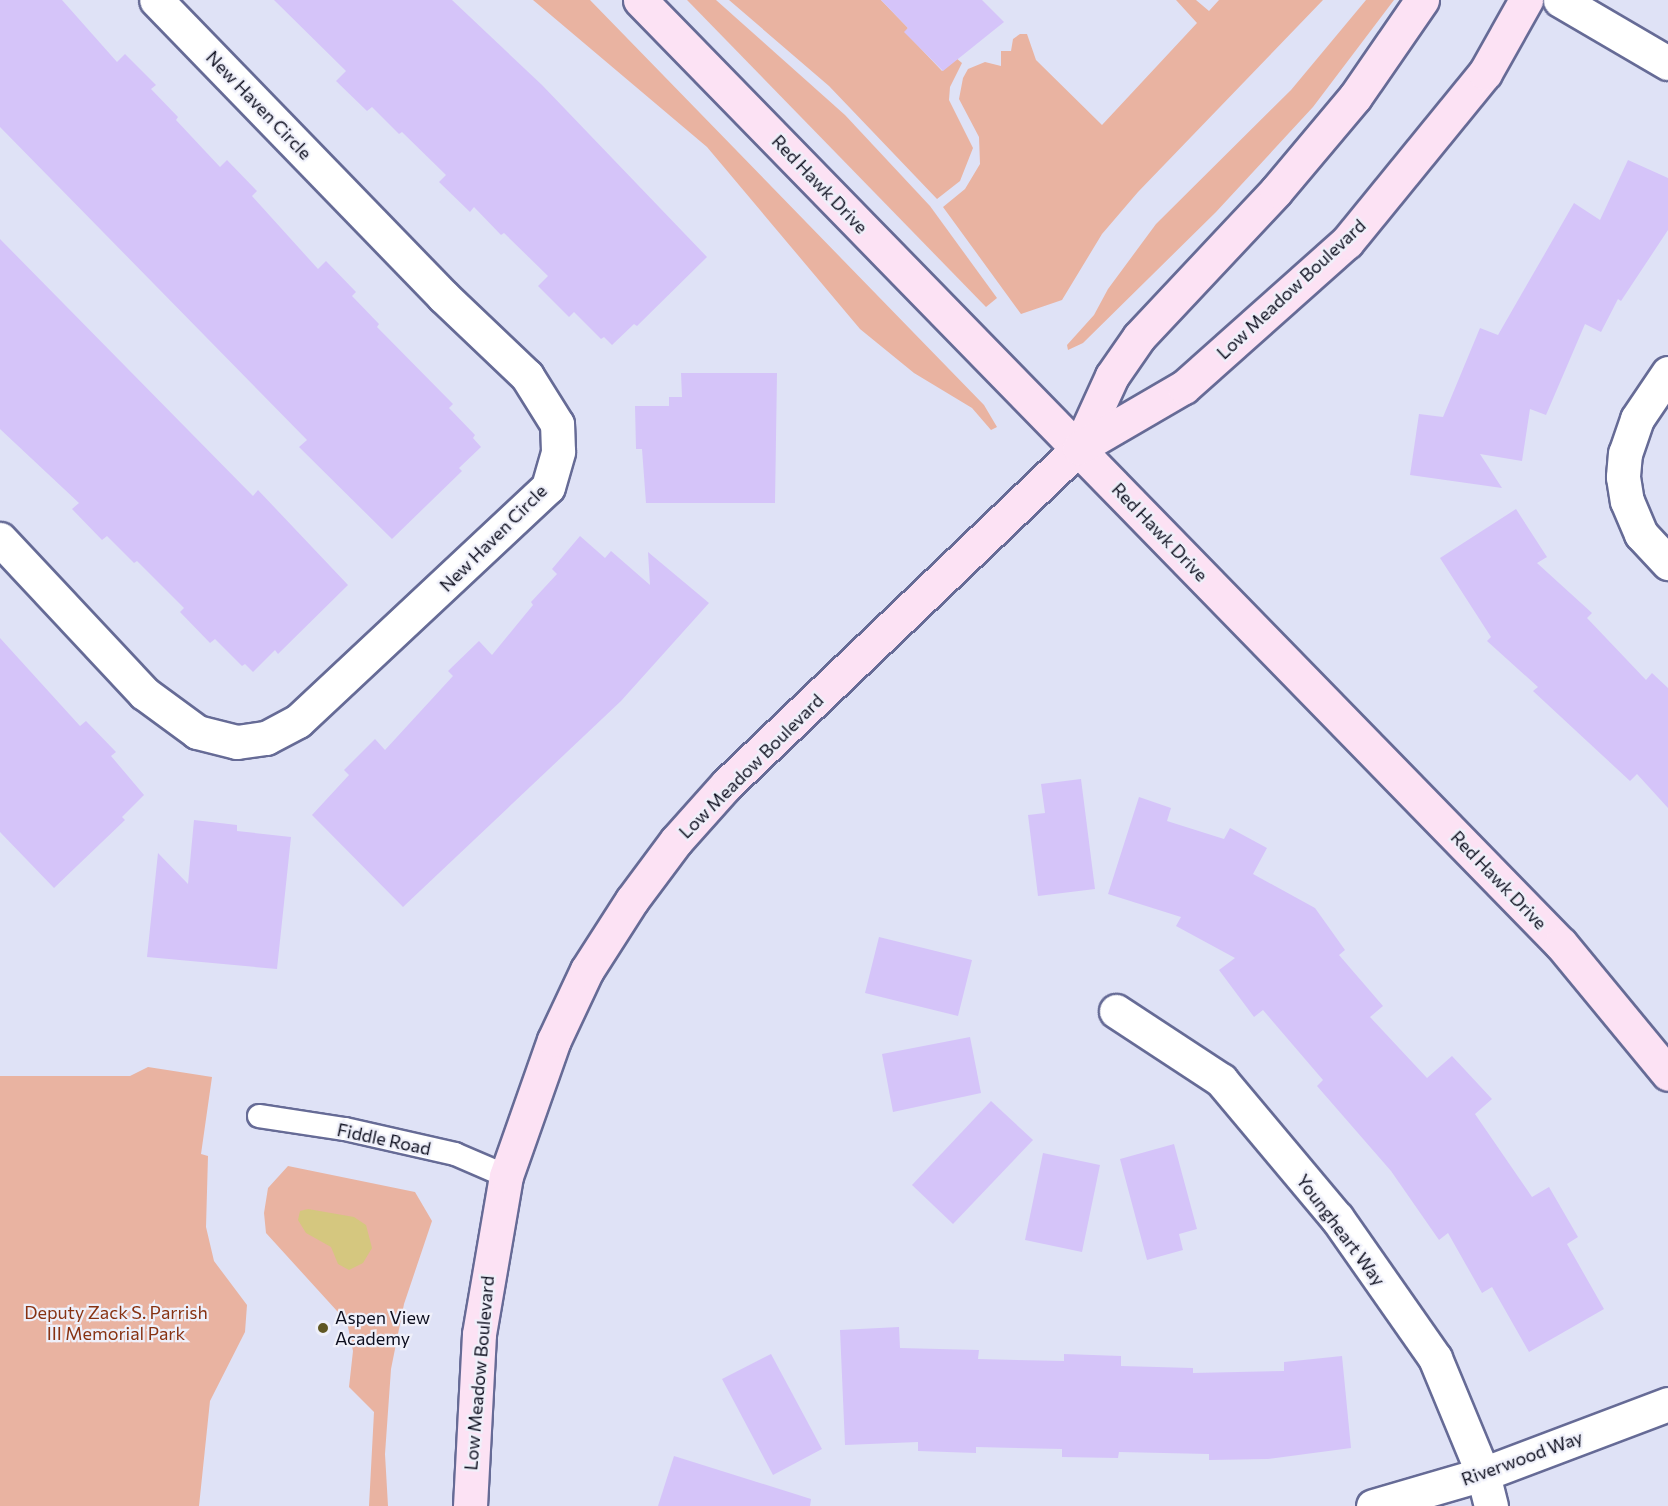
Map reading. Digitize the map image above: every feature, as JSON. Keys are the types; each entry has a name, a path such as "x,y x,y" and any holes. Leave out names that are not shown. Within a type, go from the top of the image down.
{"street":[{"name":"New Haven Circle","path":"0,539 144,693 197,732 237,742 266,738 298,721 548,487 558,451 557,424 527,376 443,296 156,0"},
{"name":"Red Hawk Drive","path":"640,0 1561,944 1668,1074"},
{"name":"Low Meadow Boulevard","path":"1079,448 1112,376 1139,337 1276,191 1355,97 1422,0"},
{"name":"Low Meadow Boulevard","path":"470,1506 479,1334 506,1176 554,1040 587,970 676,841 727,784 1079,448 1184,387 1347,242 1485,73 1526,0"},
{"path":"1560,0 1668,63"},
{"path":"1668,373 1637,419 1625,453 1623,477 1627,501 1641,534 1668,563"},
{"name":"Youngheart Way","path":"1116,1011 1221,1080 1336,1218 1436,1358 1483,1474 1491,1506"},
{"name":"Riverwood Way","path":"1373,1506 1483,1474 1668,1404"}],"lane":[{"name":"Fiddle Road","path":"259,1116 345,1129 455,1154 506,1176"}],"green space":[{"path":"533,0 590,0 984,405 997,427 991,430 972,408 914,373 860,329 707,147"},
{"path":"687,0 716,0 845,115 930,206 997,298 986,307"},
{"path":"729,0 881,0 908,28 905,32 942,71 956,58 962,63 950,87 949,100 973,148 960,181 937,199 829,86"},
{"path":"1176,0 1196,0 1209,11 1219,0 1323,0 1138,192 1102,234 1062,300 1021,314 943,207 965,189 980,164 979,137 959,99 963,78 968,69 985,62 1001,66 1001,51 1011,51 1013,39 1020,34 1027,34 1036,60 1102,125 1197,23"},
{"path":"1366,0 1394,0 1313,107 1216,212 1083,343 1068,350 1067,345 1094,315 1108,289 1156,224 1291,90"},
{"name":"Deputy Zack S. Parrish III Memorial Park","path":"148,1067 212,1077 201,1154 208,1156 206,1227 214,1261 247,1305 245,1332 210,1401 199,1506 0,1506 0,1076 130,1076"},
{"path":"288,1166 415,1192 432,1221 404,1304 391,1369 385,1454 388,1506 369,1506 374,1412 349,1387 353,1351 347,1322 266,1233 264,1213 268,1188"}],"shaded area":[{"path":"308,1209 354,1217 366,1225 372,1248 363,1263 349,1270 338,1264 331,1247 306,1233 298,1220 300,1211"}],"building":[{"path":"0,0 62,0 117,62 125,54 156,85 151,89 178,117 176,120 220,167 227,160 257,191 252,196 318,269 326,261 356,292 352,296 379,324 377,327 453,404 449,408 475,435 473,438 481,447 459,468 462,471 392,539 299,447 307,440 0,127"},
{"path":"274,0 452,0 542,85 707,257 637,326 634,324 612,345 604,337 601,339 574,312 569,317 538,286 548,276 504,233 501,235 474,207 470,212 439,182 446,175 402,132 399,134 372,107 367,111 336,81 346,71"},
{"path":"881,0 982,0 1004,22 943,71 904,32 908,28"},
{"path":"1628,160 1668,178 1668,230 1621,301 1618,299 1601,332 1585,324 1546,415 1530,409 1522,461 1480,454 1502,488 1410,475 1419,414 1443,417 1480,328 1498,335 1574,203 1600,220"},
{"path":"0,239 253,496 258,490 348,585 278,654 275,650 253,672 245,664 242,666 215,639 210,643 180,612 184,608 137,561 134,563 107,536 102,540 72,509 79,503 0,429"},
{"path":"681,373 777,373 775,503 646,503 642,449 636,449 635,406 669,406 669,397 682,397"},
{"path":"1516,509 1547,557 1537,563 1592,613 1587,618 1646,680 1652,673 1668,688 1668,808 1637,774 1630,781 1533,691 1538,687 1487,641 1491,637 1440,558"},
{"path":"580,536 605,558 611,551 650,585 648,552 709,603 621,701 403,907 312,815 349,775 344,770 375,739 385,750 453,676 448,671 479,641 492,655 533,605 531,602 557,574 552,569"},
{"path":"0,638 80,726 86,721 116,752 111,756 144,795 122,817 125,820 54,888 0,832"},
{"path":"1081,779 1095,889 1038,896 1028,815 1045,813 1041,784"},
{"path":"1139,797 1171,808 1167,821 1224,839 1230,828 1267,848 1253,874 1315,908 1345,950 1339,955 1383,1006 1370,1017 1427,1078 1452,1056 1492,1099 1475,1114 1532,1197 1549,1187 1578,1237 1567,1244 1604,1309 1529,1352 1492,1287 1482,1293 1448,1233 1439,1240 1391,1171 1317,1086 1323,1080 1263,1010 1254,1017 1219,970 1235,958 1176,926 1181,917 1108,894"},
{"path":"194,820 237,825 237,831 291,837 277,969 147,957 158,853 188,884"},
{"path":"879,937 972,960 958,1016 865,993"},
{"path":"970,1037 981,1093 893,1112 882,1054"},
{"path":"991,1101 1033,1140 953,1224 912,1185"},
{"path":"1174,1144 1197,1229 1179,1234 1183,1250 1147,1260 1120,1159"},
{"path":"1043,1153 1100,1165 1082,1252 1025,1240"},
{"path":"899,1327 900,1348 979,1350 978,1359 1064,1361 1064,1354 1121,1356 1121,1366 1193,1368 1193,1373 1284,1371 1284,1362 1342,1356 1351,1448 1268,1459 1209,1460 1209,1454 1119,1452 1118,1458 1062,1457 1062,1449 976,1447 976,1453 918,1451 918,1442 845,1445 840,1330"},
{"path":"771,1354 822,1449 773,1475 722,1379"},
{"path":"674,1456 811,1499 810,1506 658,1506"}],"place":[{"name":"Aspen View Academy","path":"323,1328"}]}
